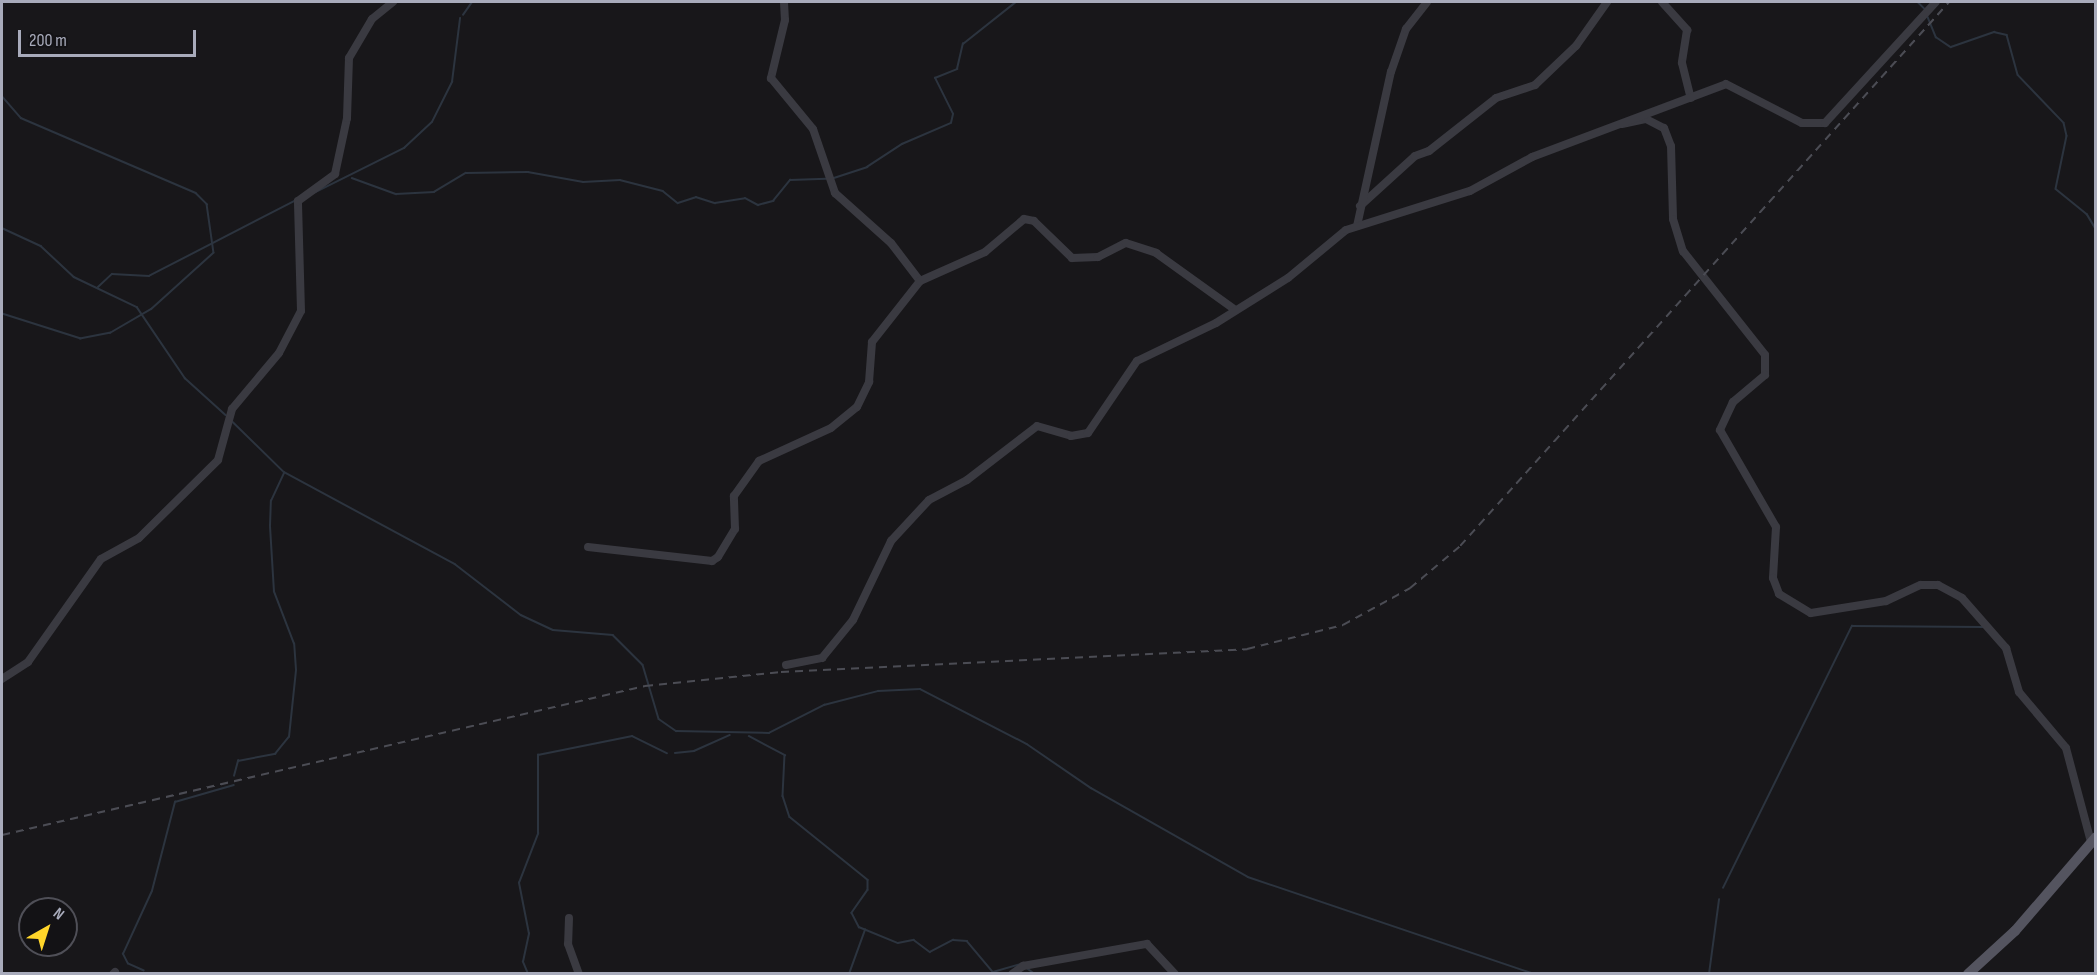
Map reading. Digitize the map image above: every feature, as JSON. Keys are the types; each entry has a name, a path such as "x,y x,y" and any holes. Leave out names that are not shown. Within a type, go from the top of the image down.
{"main road":[{"path":"1968,974 2015,931 2093,839"}],"street":[{"path":"2,680 28,662 101,559 139,538 218,460 232,409 279,353 301,311 298,201 335,174 346,125 349,58 372,19 393,2"},
{"path":"784,2 771,78 813,129 836,193 891,243 920,281"},
{"path":"1357,226 1396,54 1427,2"},
{"path":"1360,206 1379,194 1415,156 1430,151 1496,98 1535,85 1576,46 1607,2"},
{"path":"1662,2 1687,30 1682,63 1691,98"},
{"path":"786,665 822,658 853,620 891,541 929,500 967,480 1036,426 1071,436 1088,433 1137,361 1185,340 1288,278 1357,226 1470,191 1532,157 1608,126 1726,84 1802,123 1825,123 1936,2"},
{"path":"1608,126 1641,119 1664,128 1671,146 1673,219 1683,251 1765,355 1765,375 1733,402 1720,430 1776,527 1773,578 1779,594 1811,613 1887,601 1921,585 1938,585 1962,598 2006,648 2019,692 2066,748 2093,839"},
{"path":"588,547 712,561 718,557 735,529 734,496 759,461 831,428 857,407 869,382 872,342 920,281 985,252 1030,219 1072,258 1090,259 1126,243 1156,253 1234,309"},
{"path":"569,918 568,944 579,974"},
{"path":"1012,974 1023,966 1144,944 1153,946 1175,974"}],"waterway":[{"path":"463,15 472,2"},
{"path":"834,178 867,167 902,144 951,123 953,114 935,78 957,69 963,44 1016,2"},
{"path":"1918,2 1925,9"},
{"path":"1928,17 1936,37 1951,47 1994,32 2007,35 2018,75 2064,123 2067,136 2056,189 2087,214 2096,229"},
{"path":"314,193 404,148 432,122 452,82 460,19"},
{"path":"2,96 21,118 196,193 207,204 214,253 152,309 111,333 81,339 2,314"},
{"path":"352,178 396,194 434,192 466,173 528,172 583,182 620,180 663,191 678,203 696,197 715,203 745,198 758,205 773,201 790,180 826,179"},
{"path":"98,287 112,274 149,276 296,200"},
{"path":"2,228 41,246 74,277 137,307 185,378 226,415"},
{"path":"232,421 284,472 455,564 521,615 553,630 613,635 643,665 659,719 676,731 769,733 824,705 878,691 920,689 1027,744 1091,788 1248,877 1535,974"},
{"path":"234,776 238,761 275,754 289,737 296,670 294,644 274,592 270,526 271,501 284,473"},
{"path":"1723,888 1852,626 1983,627"},
{"path":"675,753 694,751 730,735"},
{"path":"528,974 523,962 529,934 519,883 538,834 538,755 632,736 667,753"},
{"path":"749,736 785,755 783,796 790,817 868,880 868,890 852,913 859,927 898,943 914,940 930,952 953,940 967,941 993,972 1021,964"},
{"path":"144,971 128,964 123,954 152,891 175,802 234,785"},
{"path":"1709,974 1719,900"},
{"path":"849,974 865,930"},
{"path":"1027,968 1035,974"}],"railway":[{"path":"2,835 645,686 781,672 1247,649 1343,625 1410,588 1460,546 1949,2"}]}
